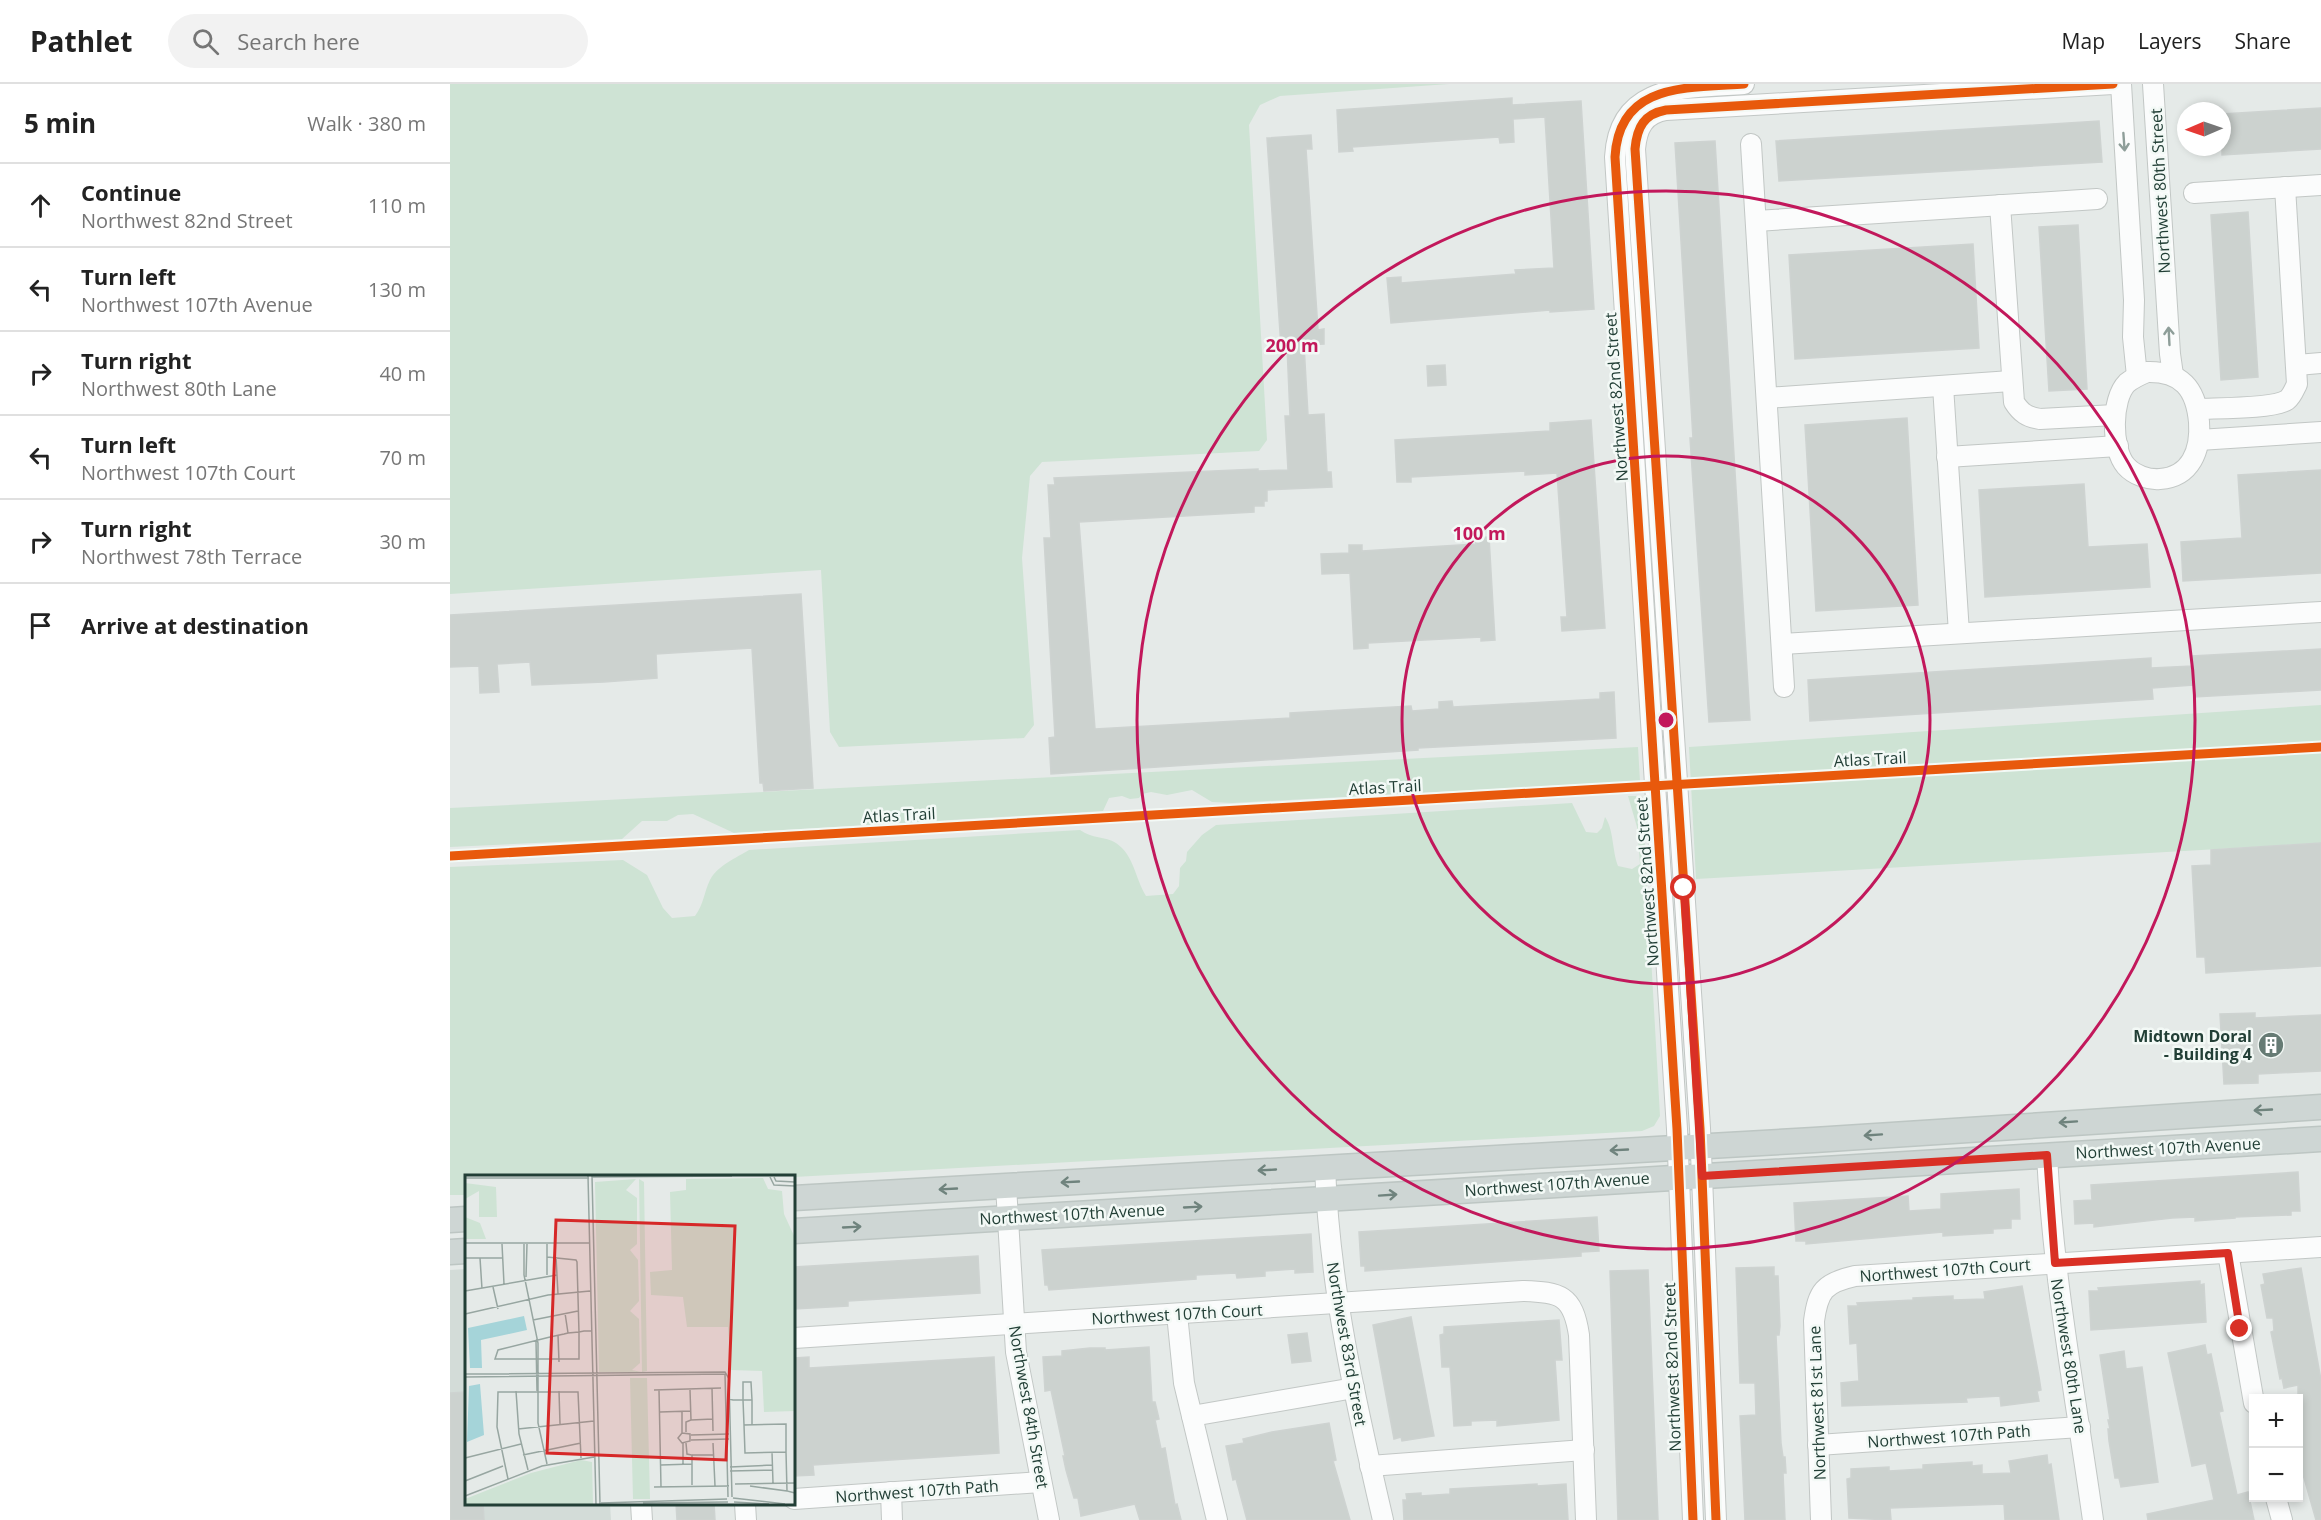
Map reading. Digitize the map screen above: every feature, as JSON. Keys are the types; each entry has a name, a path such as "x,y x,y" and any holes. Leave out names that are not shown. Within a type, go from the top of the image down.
{"main road":[{"name":"Northwest 107th Avenue","path":"795,1198 2321,1107"},
{"name":"Northwest 107th Avenue","path":"795,1231 2321,1139"},
{"path":"450,1220 465,1219"},
{"path":"450,1252 465,1251"}],"street":[{"path":"1744,84 1661,91 1647,95 1641,110 2113,84"},
{"name":"Northwest 80th Street","path":"2121,84 2134,300 2133,338 2137,376"},
{"name":"Northwest 80th Street","path":"2153,84 2173,375"},
{"name":"Northwest 82nd Street","path":"1641,110 1635,149 1689,1146 1716,1520"},
{"path":"1751,144 1784,687"},
{"path":"2194,193 2321,185"},
{"path":"2198,410 2273,405 2285,401 2293,394 2297,384 2285,187"},
{"path":"1756,221 2097,199"},
{"path":"2000,205 2014,402 2028,417 2040,419 2115,415"},
{"name":"Northwest 80th Street","path":"2129,230 2118,247 2121,304 2123,316 2133,338"},
{"name":"Northwest 80th Street","path":"2134,300 2166,298"},
{"path":"2296,365 2321,363"},
{"path":"2154,372 2173,375 2185,383 2193,393 2198,410 2199,440 2193,460 2177,475 2155,479 2134,473 2120,457 2115,415 2121,391 2137,376 2154,372"},
{"path":"1767,398 2011,381"},
{"path":"1943,386 1959,633"},
{"path":"2199,440 2321,432"},
{"path":"1947,457 2118,446"},
{"path":"1782,644 2321,612"},
{"name":"Northwest 80th Lane","path":"2047,1155 2055,1263 2093,1520"},
{"name":"Northwest 83rd Street","path":"1325,1166 1329,1242 1339,1304 1354,1388 1383,1520"},
{"name":"Northwest 82nd Street","path":"1691,1176 1693,1520"},
{"name":"Northwest 84th Street","path":"1006,1186 1016,1352 1049,1520"},
{"name":"Northwest 107th Court","path":"1824,1288 1835,1280 1855,1276 2321,1247"},
{"path":"2228,1253 2252,1394"},
{"name":"Northwest 81st Lane","path":"1821,1520 1814,1322 1816,1302 1824,1288"},
{"name":"Northwest 107th Court","path":"795,1338 1523,1291 1560,1295 1571,1305 1577,1318 1580,1335 1584,1450"},
{"path":"1177,1314 1184,1383 1217,1520"},
{"path":"1192,1416 1354,1388"},
{"name":"Northwest 107th Path","path":"1818,1445 2080,1427"},
{"path":"1370,1466 1584,1450 1586,1520"},
{"name":"Northwest 107th Path","path":"795,1499 1041,1482"},
{"path":"891,1492 892,1520"},
{"path":"2277,1502 2282,1520"},
{"path":"640,1505 642,1520"},
{"path":"745,1505 746,1520"}],"shaded area":[{"path":"465,1269 465,1505 610,1505 611,1520 450,1520 450,1270"}],"green space":[{"path":"450,84 1449,84 1280,96 1260,105 1249,125 1267,440 1259,451 1042,462 1030,476 1022,558 1034,725 1024,738 839,747 830,732 821,570 450,594"},
{"path":"2321,705 2321,843 1696,879 1689,747"},
{"path":"1638,747 1640,781 1232,803 1212,802 1192,790 1167,795 1151,792 1142,794 1139,798 1130,799 1122,796 1109,798 1103,811 734,833 693,814 678,815 667,821 642,821 622,839 450,847 450,808"},
{"path":"1628,796 1642,796 1660,1116 1654,1126 1642,1131 795,1177 795,1175 465,1175 465,1195 450,1195 450,867 623,860 647,875 663,908 672,918 695,916 713,875 727,863 749,850 1080,830 1089,835 1112,841 1122,848 1131,860 1146,896 1173,894 1179,886 1180,868 1186,861 1187,852 1202,835 1216,825 1572,803 1586,832 1597,833 1602,828 1605,817 1610,828 1618,866 1632,869 1640,864 1637,827"}],"building":[{"path":"1512,98 1512,105 1581,101 1594,309 1550,312 1550,310 1391,323 1387,278 1401,277 1401,283 1516,274 1515,270 1554,268 1545,117 1513,119 1514,142 1500,143 1499,137 1352,147 1353,151 1339,152 1337,110"},
{"path":"2321,108 2321,149 2231,154 2231,113"},
{"path":"2099,121 2102,162 1779,181 1776,141"},
{"path":"1311,135 1312,149 1306,149 1318,330 1324,329 1324,344 1304,345 1308,415 1324,414 1327,472 1331,472 1332,487 1267,490 1267,501 1264,501 1264,506 1254,506 1254,512 1079,522 1095,729 1290,718 1290,713 1411,706 1412,711 1439,709 1439,702 1452,701 1453,707 1600,699 1600,693 1614,692 1616,738 1418,748 1418,750 1051,774 1049,738 1055,737 1044,538 1051,538 1048,485 1055,485 1054,478 1258,469 1258,471 1288,470 1285,416 1290,416 1287,346 1281,347 1267,138"},
{"path":"1715,141 1750,720 1709,722 1690,438 1693,438 1675,143"},
{"path":"2248,212 2258,377 2221,380 2211,215"},
{"path":"2078,225 2087,389 2049,391 2039,227"},
{"path":"1973,244 1979,348 1795,359 1789,255"},
{"path":"1445,365 1446,385 1428,386 1427,366"},
{"path":"1907,418 1918,605 1816,611 1805,425"},
{"path":"1591,420 1605,628 1562,631 1561,617 1567,617 1557,473 1525,475 1525,471 1411,477 1411,482 1397,482 1395,440 1550,431 1550,423"},
{"path":"2321,470 2321,573 2183,581 2181,542 2242,538 2238,475"},
{"path":"2084,484 2088,547 2147,544 2150,587 1985,597 1979,490"},
{"path":"1489,537 1495,640 1481,641 1481,637 1368,643 1368,648 1354,649 1350,573 1322,574 1321,554 1349,553 1349,545 1362,545 1362,551 1476,544 1475,538"},
{"path":"801,594 813,788 764,791 763,783 760,783 752,648 656,654 657,678 604,682 532,685 530,662 497,664 499,692 480,693 479,666 450,667 450,615"},
{"path":"2321,649 2321,690 2194,697 2194,685 2152,688 2153,699 1810,721 1808,680 2151,658 2151,668 2193,666 2192,656"},
{"path":"2321,843 2321,966 2206,973 2205,957 2197,957 2192,866 2211,865 2211,850"},
{"name":"Midtown Doral - Building 4","path":"2255,1013 2255,1018 2321,1015 2321,1071 2258,1074 2258,1083 2224,1084 2220,1014"},
{"path":"2298,1172 2300,1211 2291,1211 2291,1215 2195,1221 2195,1217 2172,1218 2094,1227 2094,1223 2075,1224 2074,1201 2092,1200 2091,1185"},
{"path":"2019,1189 2020,1219 2011,1219 2011,1228 1993,1229 1993,1233 1943,1236 1943,1232 1806,1244 1806,1241 1796,1241 1794,1203 1908,1196 1909,1211 1941,1209 1941,1194"},
{"path":"1597,1217 1599,1251 1581,1252 1581,1256 1365,1271 1365,1266 1361,1266 1359,1232"},
{"path":"1311,1234 1313,1272 1295,1273 1295,1269 1265,1271 1265,1276 1237,1278 1236,1273 1196,1275 1196,1279 1049,1290 1048,1285 1045,1285 1042,1250"},
{"path":"978,1256 980,1293 848,1301 848,1306 795,1309 795,1267"},
{"path":"1774,1267 1774,1276 1778,1276 1780,1326 1779,1335 1776,1335 1781,1443 1786,1473 1783,1473 1785,1520 1745,1520 1740,1416 1756,1415 1755,1383 1740,1383 1736,1268"},
{"path":"2301,1268 2321,1380 2321,1520 2316,1520 2303,1474 2303,1394 2298,1394 2298,1385 2284,1388 2282,1378 2280,1379 2271,1332 2274,1331 2273,1318 2267,1318 2261,1285 2265,1284 2263,1274"},
{"path":"1648,1270 1658,1520 1618,1520 1610,1271"},
{"path":"2200,1281 2200,1285 2204,1284 2206,1322 2091,1330 2089,1291 2099,1291 2098,1288"},
{"path":"2022,1286 2041,1390 2037,1391 2039,1401 2001,1406 2000,1396 1966,1398 1967,1402 1842,1406 1841,1383 1859,1381 1857,1343 1850,1344 1848,1306 1858,1306 1857,1303 1913,1300 1913,1298 1953,1296 1953,1300 1985,1299 1984,1292"},
{"path":"1411,1317 1434,1436 1402,1441 1401,1437 1394,1439 1373,1325"},
{"path":"1559,1320 1562,1360 1555,1360 1559,1420 1497,1426 1497,1420 1471,1421 1471,1425 1454,1426 1450,1367 1442,1367 1440,1335 1444,1334 1444,1327"},
{"path":"1307,1333 1311,1361 1292,1363 1288,1335"},
{"path":"2205,1345 2207,1355 2211,1354 2223,1411 2219,1412 2237,1495 2248,1492 2254,1520 2148,1520 2147,1514 2214,1500 2206,1463 2192,1466 2168,1353"},
{"path":"1149,1347 1152,1402 1155,1402 1159,1419 1155,1420 1161,1449 1165,1448 1175,1505 1177,1504 1181,1520 1140,1520 1135,1504 1081,1516 1078,1498 1074,1498 1066,1470 1051,1390 1045,1391 1043,1357 1062,1356 1062,1351 1090,1348 1105,1348 1105,1350"},
{"path":"2124,1351 2126,1369 2142,1367 2158,1482 2121,1487 2119,1478 2115,1478 2109,1441 2108,1420 2110,1420 2100,1355"},
{"path":"809,1357 809,1368 994,1357 999,1453 813,1465 814,1475 795,1476 795,1358"},
{"path":"465,1392 465,1505 483,1505 484,1520 450,1520 450,1393"},
{"path":"1329,1423 1336,1460 1333,1461 1350,1520 1247,1520 1236,1479 1233,1480 1226,1446 1244,1443 1243,1439 1272,1432"},
{"path":"2047,1455 2048,1465 2051,1464 2059,1520 2005,1520 2004,1504 1890,1508 1891,1520 1849,1518 1847,1479 1851,1478 1851,1469 1889,1467 1889,1471 1923,1469 1923,1465 1972,1462 1972,1466 1982,1465 1982,1474 2011,1473 2009,1461"},
{"path":"1537,1484 1537,1486 1566,1484 1568,1520 1404,1520 1403,1500 1407,1500 1406,1494 1421,1493 1421,1496 1450,1494 1450,1489"},
{"path":"676,1505 714,1505 715,1520 677,1520"}],"cycle path":[{"path":"1693,1520 1677,1129 1615,157 1619,133 1628,115 1641,103 1677,90 1744,84"},
{"path":"1716,1520 1700,1128 1635,149 1638,134 1647,118 1666,110 2113,84"},
{"name":"Atlas Trail","path":"450,856 2321,747"}],"place":[{"name":"Midtown Doral - Building 4","path":"2271,1045"}],"route":[{"path":"1684,888 1702,1176 2047,1155 2055,1263 2228,1253 2240,1329"}]}
